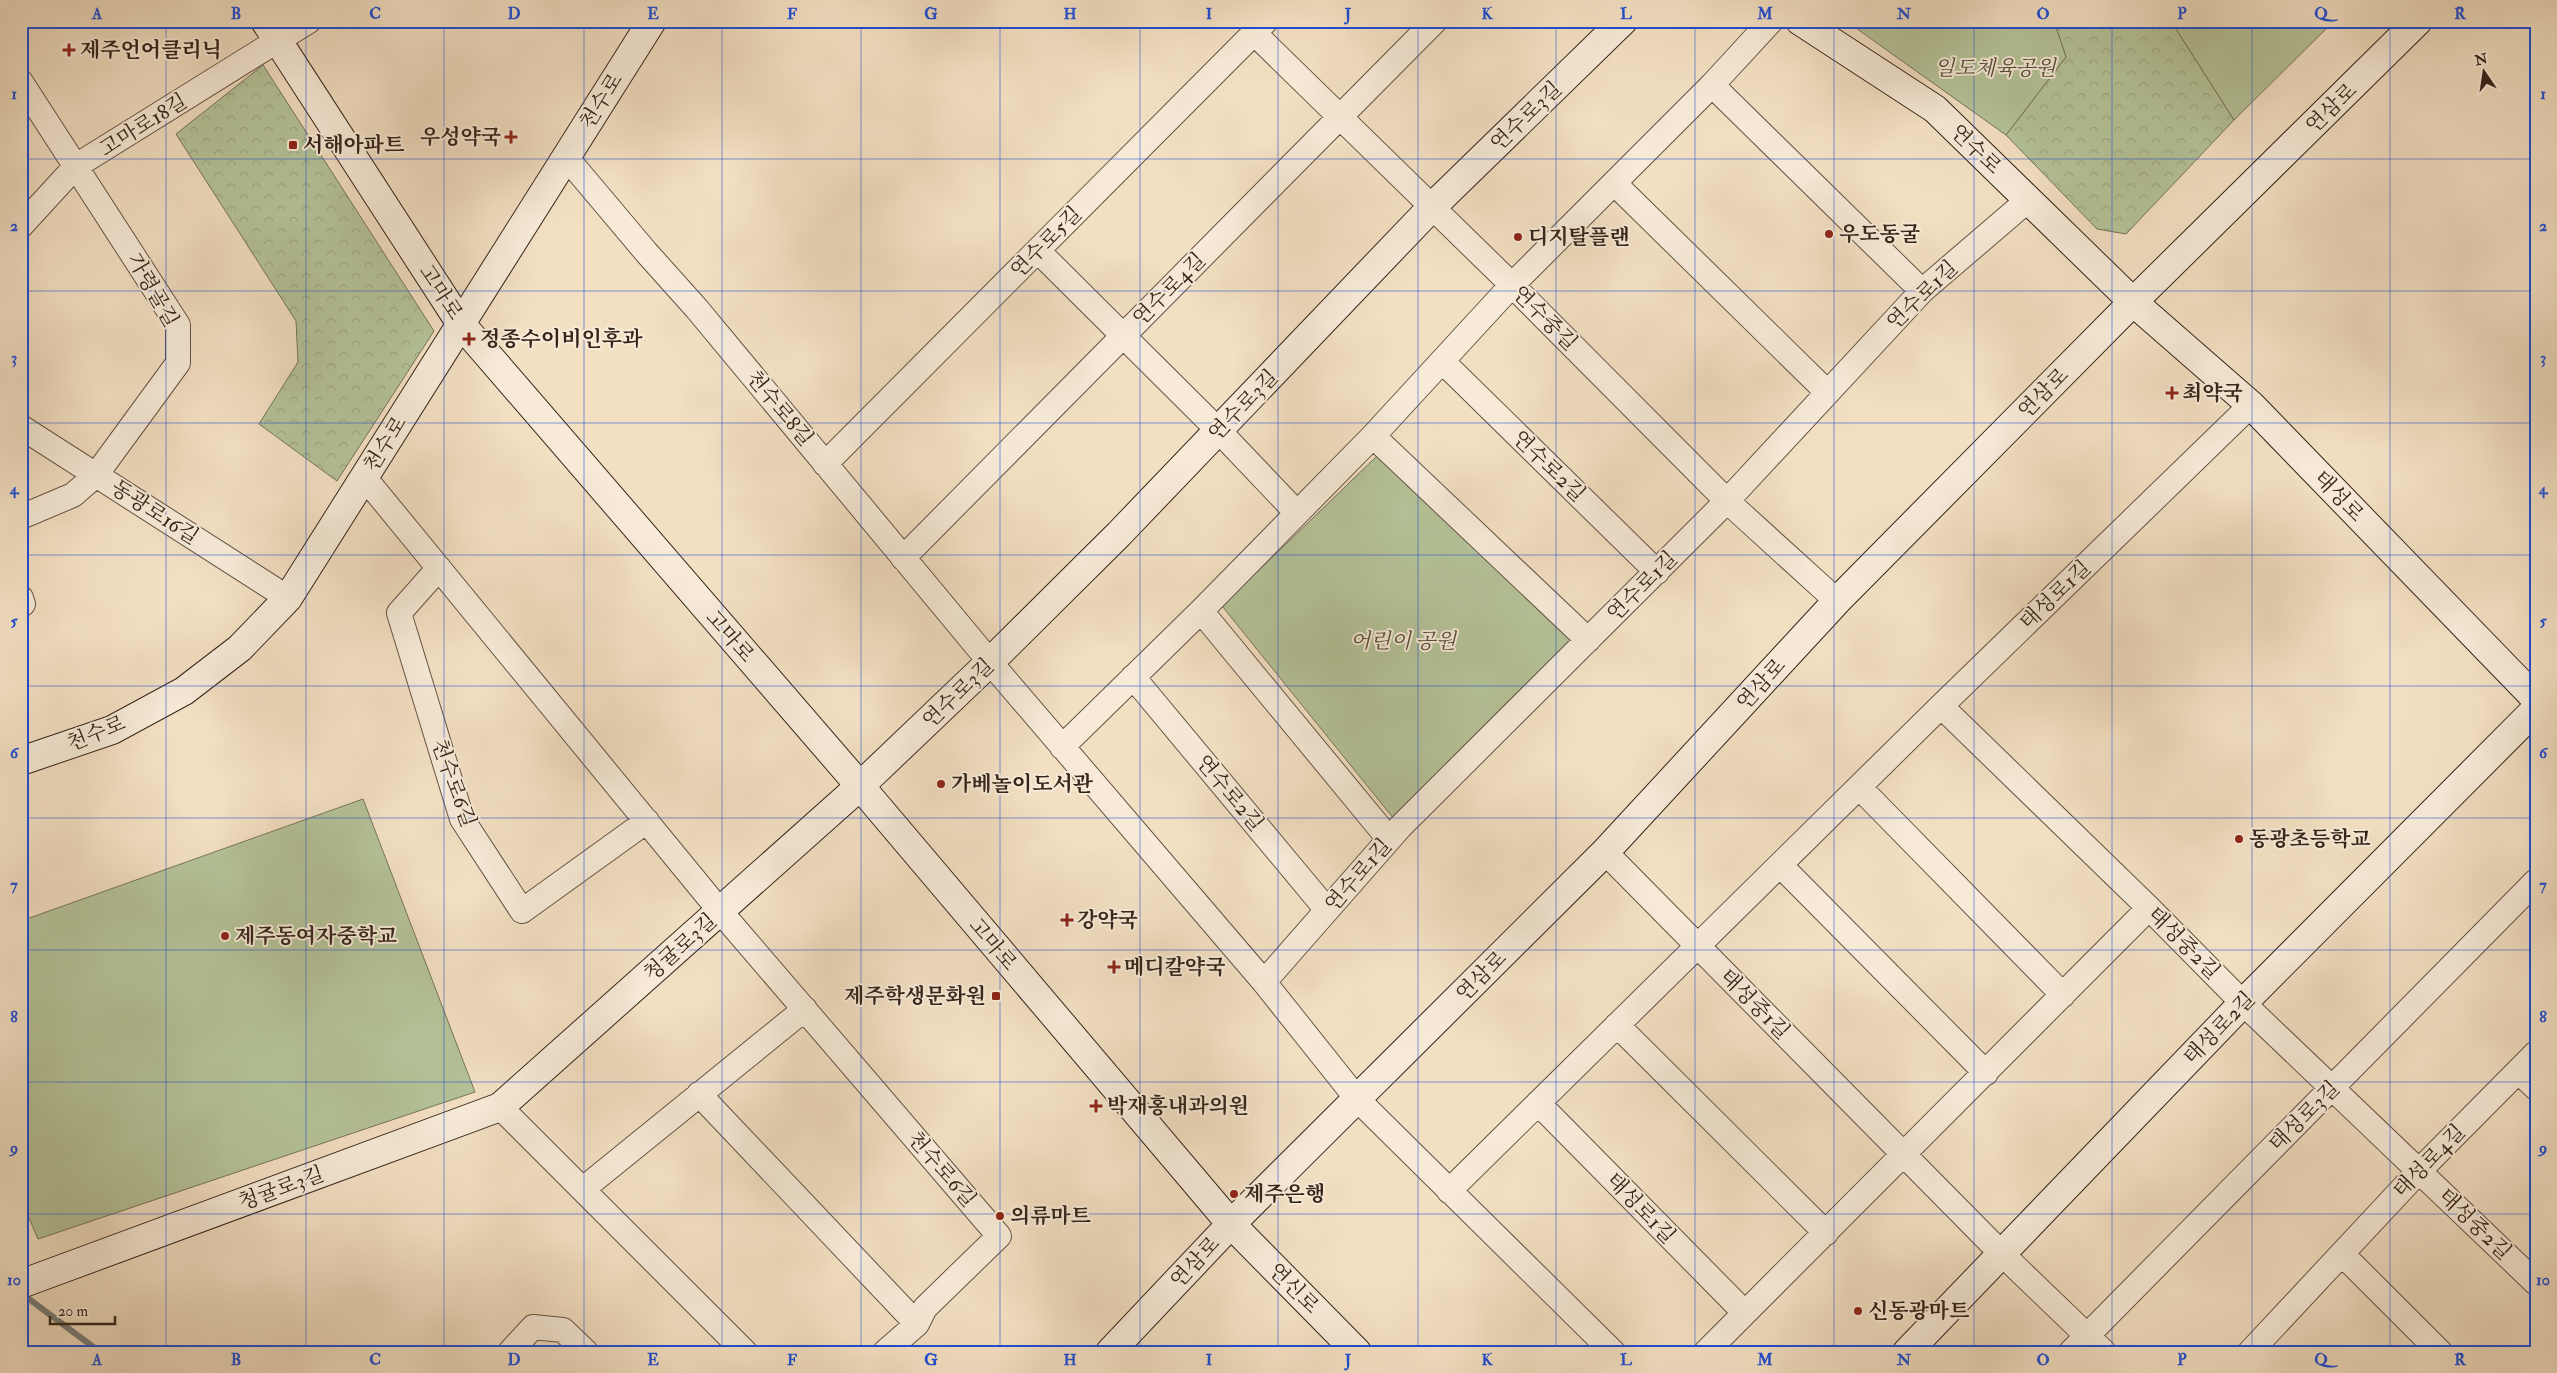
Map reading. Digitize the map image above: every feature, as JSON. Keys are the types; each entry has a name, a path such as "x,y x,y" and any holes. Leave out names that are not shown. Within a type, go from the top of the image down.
{"street":[{"name":"고마로18길","path":"21,226 76,166 272,31 309,21"},
{"name":"연수로4길","path":"903,558 1435,21"},
{"name":"연수로3길","path":"860,786 990,662 1219,431 1432,206 1623,21"},
{"path":"1062,747 1298,513 1373,436 1512,285 1712,85 1771,21"},
{"name":"연수로","path":"1800,21 1935,109 2133,302"},
{"name":"연삼로","path":"1110,1352 1231,1224 1358,1100 1605,852 1837,600 2133,302 2418,21"},
{"name":"천수로","path":"21,761 112,730 184,691 240,648 288,598 649,22"},
{"name":"연수중길","path":"1260,27 1340,116 1727,501 1837,600"},
{"name":"연수로5길","path":"825,464 1260,27"},
{"name":"고마로","path":"272,31 460,324 860,786 1231,1224"},
{"name":"가령골길","path":"21,82 178,326 178,363 96,475 73,494 21,517"},
{"path":"1712,85 1922,291"},
{"name":"천수로8길","path":"566,157 697,309 990,662"},
{"path":"1614,183 1827,392"},
{"name":"연수로1길","path":"1264,982 1389,839 1727,501 1922,291 2028,200"},
{"path":"1038,251 1219,431 1298,513"},
{"name":"태성로","path":"2133,302 2251,405 2536,699"},
{"name":"연수로2길","path":"1442,361 1656,572"},
{"name":"태성로1길","path":"1449,1191 1941,706 2251,405"},
{"name":"동광로16길","path":"21,427 288,598"},
{"path":"1373,436 1588,640"},
{"name":"천수로6길","path":"364,477 720,911 999,1236 925,1308 917,1324 885,1352"},
{"name":"천수로6길","path":"439,568 399,613 462,819 522,911 647,821"},
{"path":"1201,611 1389,839"},
{"path":"990,662 1264,982 1358,1100 1613,1352"},
{"name":"연수로2길","path":"1134,677 1327,910"},
{"name":"태성중2길","path":"1941,706 2149,908 2243,1003 2420,1170 2536,1283"},
{"name":"태성로2길","path":"1907,1352 2243,1003 2536,709"},
{"name":"청귤로3길","path":"21,1284 500,1107 860,786"},
{"path":"1859,787 2063,995"},
{"name":"태성중1길","path":"1605,852 2002,1254 2087,1346"},
{"path":"1780,864 1986,1073"},
{"name":"태성로3길","path":"2087,1346 2332,1088 2536,881"},
{"path":"1706,1352 1905,1155 2149,908"},
{"path":"582,1190 805,1009"},
{"path":"1617,1025 1826,1233"},
{"name":"태성로4길","path":"2260,1348 2342,1254 2420,1170 2536,1053"},
{"path":"2518,1070 2536,1088"},
{"path":"700,1094 917,1324"},
{"name":"태성로1길","path":"1538,1103 1745,1314"},
{"path":"500,1107 745,1352"},
{"name":"연신로","path":"1231,1224 1357,1352"},
{"path":"2342,1254 2440,1352"},
{"path":"510,1352 533,1327 563,1330 586,1352"}],"green space":[{"name":"일도체육공원","path":"1846,21 2054,21 2066,57 2006,135"},
{"path":"2054,21 2171,21 2234,120 2126,234 2097,229 2006,135 2066,57"},
{"path":"2171,21 2334,21 2234,120"},
{"path":"263,65 434,331 337,481 259,424 298,362 296,321 176,134"},
{"name":"어린이 공원","path":"1378,455 1573,639 1394,819 1222,606"},
{"name":"제주동여자중학교","path":"363,799 475,1092 38,1239 21,1199 21,921"}],"waterway":[{"path":"21,1293 100,1352"}],"place":[{"name":"제주언어클리닉","path":"69,50"},
{"name":"우성약국","path":"511,137"},
{"name":"서해아파트","path":"293,145"},
{"name":"우도동굴","path":"1829,234"},
{"name":"디지탈플랜","path":"1518,237"},
{"name":"정종수이비인후과","path":"469,339"},
{"name":"최약국","path":"2172,393"},
{"name":"가베놀이도서관","path":"941,784"},
{"name":"동광초등학교","path":"2239,839"},
{"name":"강약국","path":"1067,920"},
{"name":"제주동여자중학교","path":"225,936"},
{"name":"메디칼약국","path":"1114,967"},
{"name":"제주학생문화원","path":"996,996"},
{"name":"박재홍내과의원","path":"1096,1106"},
{"name":"제주은행","path":"1234,1194"},
{"name":"의류마트","path":"1000,1216"},
{"name":"신동광마트","path":"1858,1311"}]}
